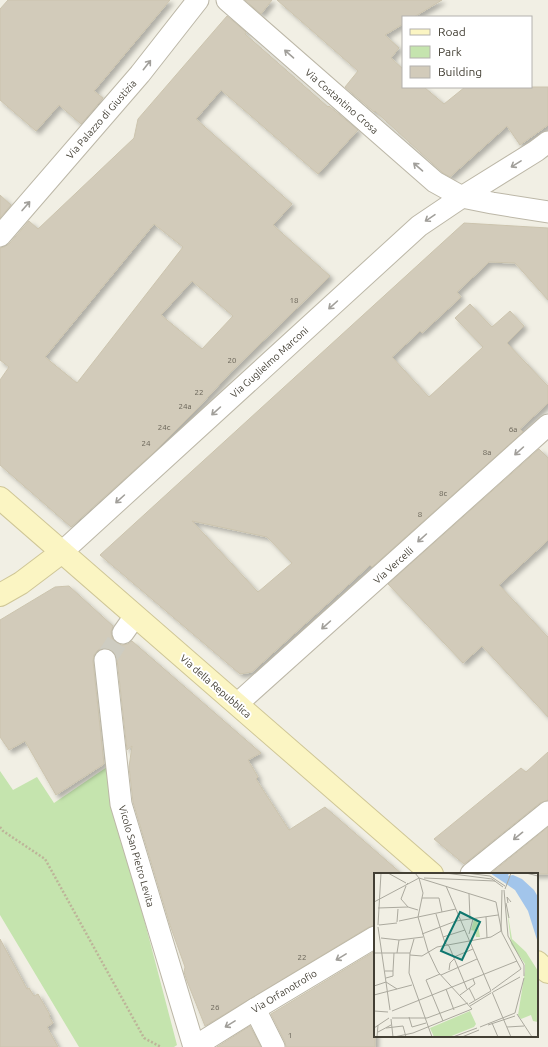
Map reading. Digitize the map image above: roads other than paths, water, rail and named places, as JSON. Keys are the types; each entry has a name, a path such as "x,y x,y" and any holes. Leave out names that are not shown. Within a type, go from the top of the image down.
{"street":[{"name":"Via Palazzo di Giustizia","path":"0,236 140,74 198,0"},
{"name":"Via Costantino Crosa","path":"227,0 435,182 462,197 548,212"},
{"name":"Via Guglielmo Marconi","path":"0,595 21,583 62,552 419,226 548,142"},
{"name":"Via Vercelli","path":"237,704 548,425"},
{"name":"Via della Repubblica","path":"0,498 431,873"},
{"path":"122,633 135,616"},
{"name":"Vicolo San Pietro Levita","path":"105,660 122,804 194,1047"},
{"path":"472,873 548,812"},
{"name":"Via Orfanotrofio","path":"194,1047 374,938"},
{"path":"538,963 548,972"},
{"path":"255,1009 274,1047"}],"tunnel":[{"path":"105,660 123,633"}]}
